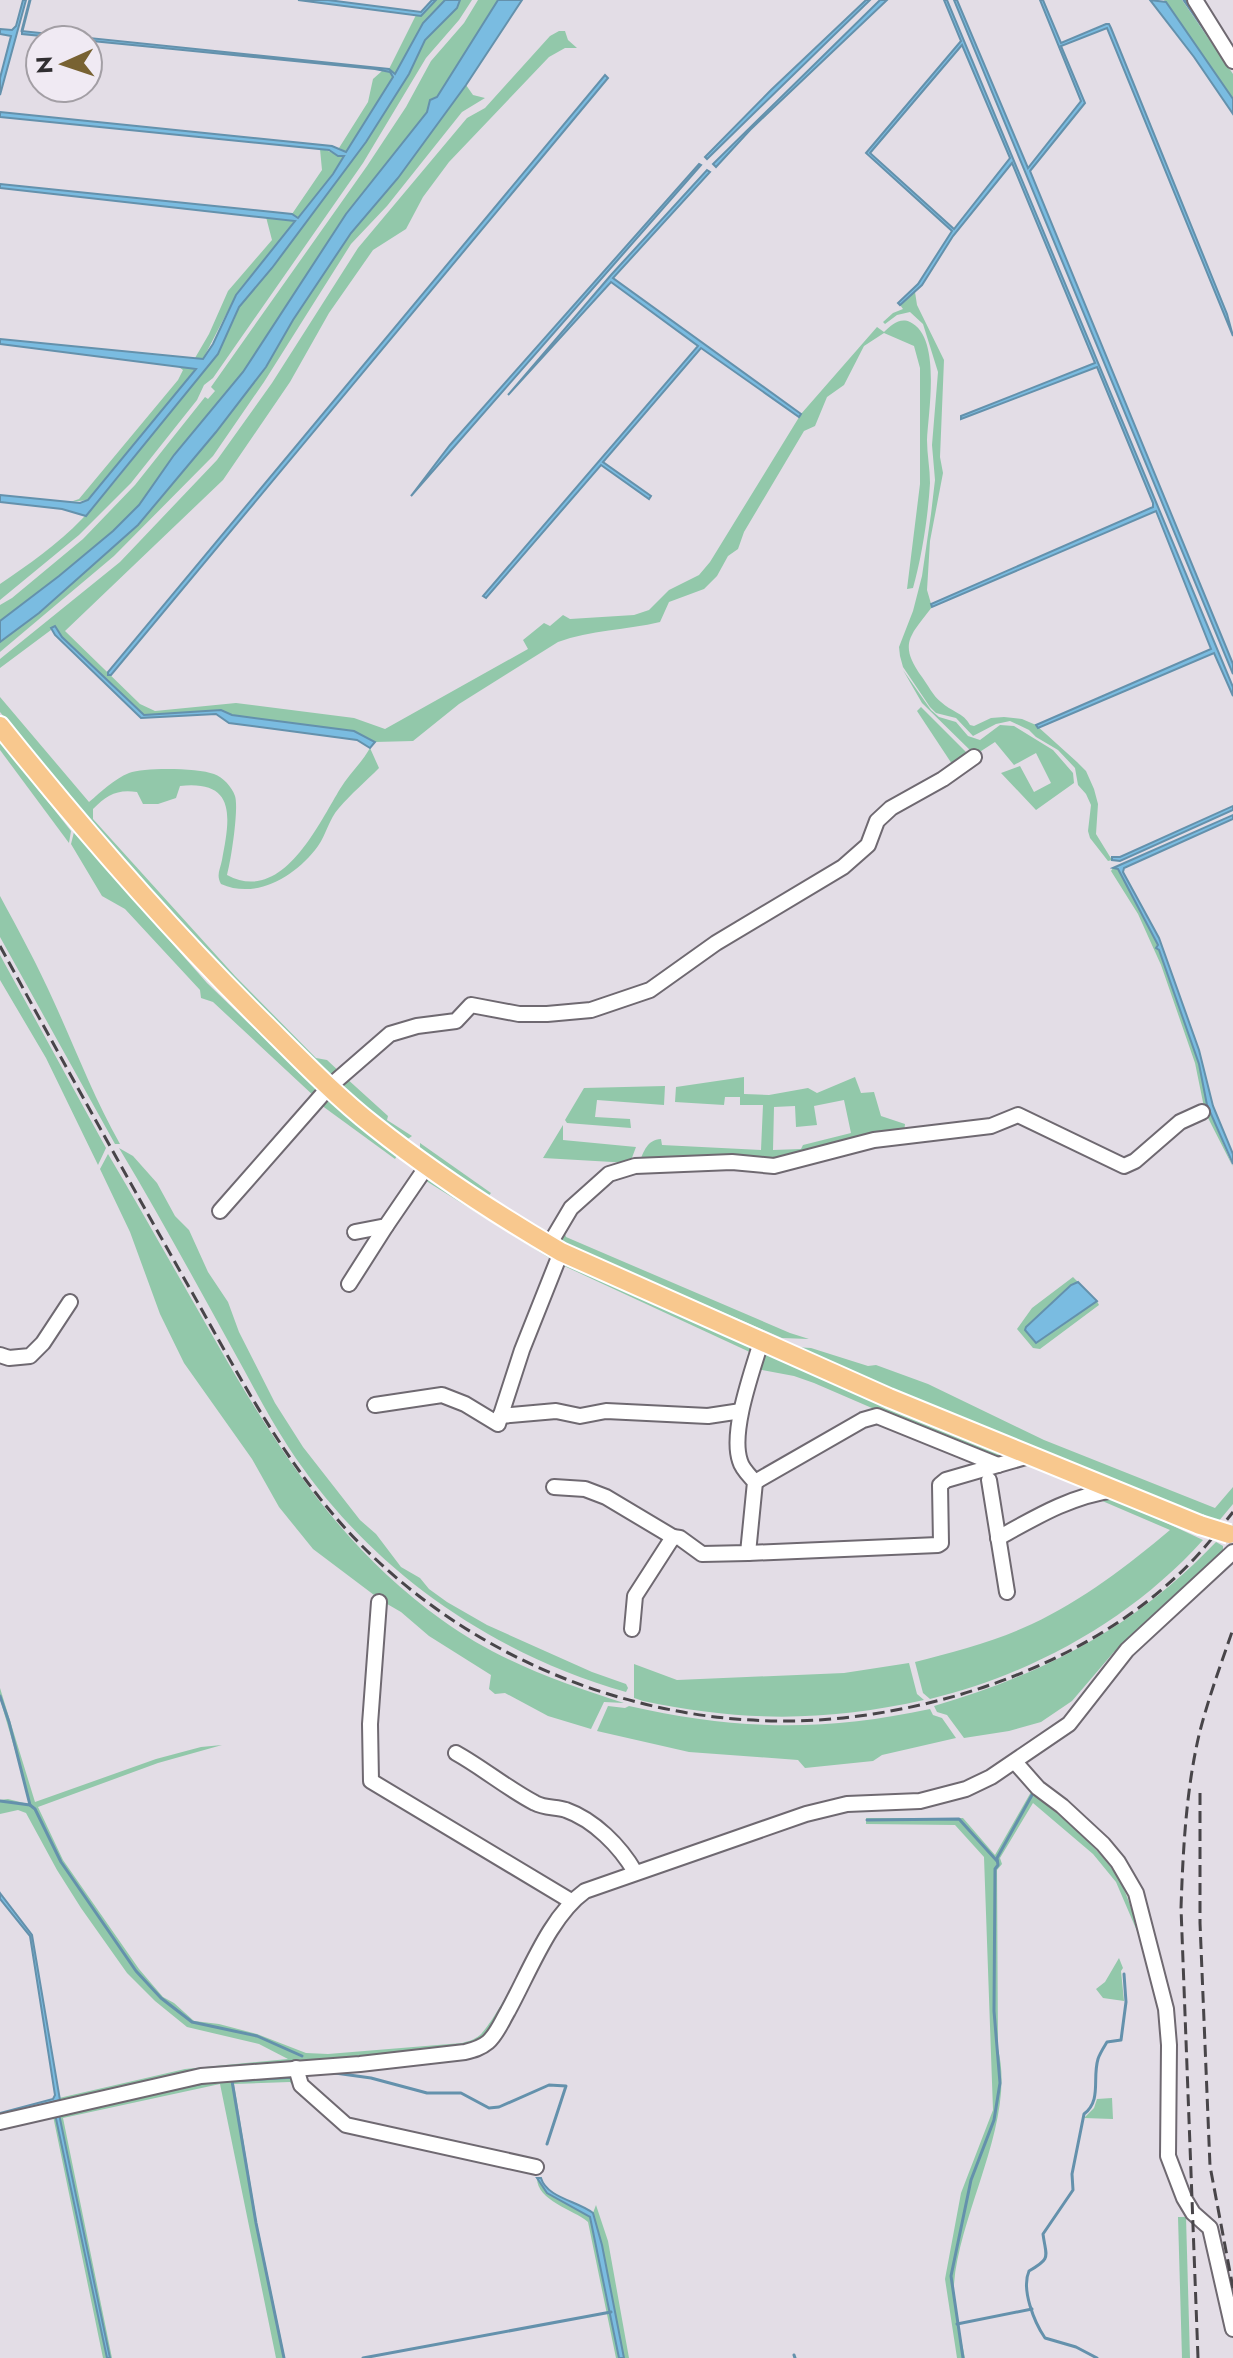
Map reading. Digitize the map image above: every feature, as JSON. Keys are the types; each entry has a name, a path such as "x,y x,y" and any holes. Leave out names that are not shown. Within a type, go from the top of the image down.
{"main road":[{"path":"0,726 139,892 225,985 329,1087 427,1166 555,1249 761,1342 1232,1541"}],"street":[{"path":"1195,0 1233,61"},
{"path":"220,1211 329,1087 390,1034 417,1026 456,1021 471,1005 519,1014 547,1014 591,1010 650,990 716,943 843,867 868,845 877,821 891,808 943,779 974,757"},
{"path":"375,1405 442,1395 465,1404 498,1424 571,1208 609,1174 635,1166 732,1162 774,1166 874,1140 991,1126 1018,1115 1124,1166 1135,1161 1180,1122 1202,1112"},
{"path":"349,1284 427,1166"},
{"path":"355,1232 386,1226"},
{"path":"0,1355 9,1358 30,1356 43,1343 70,1302"},
{"path":"748,1553 755,1482 740,1463 738,1444 741,1411 761,1342"},
{"path":"500,1416 556,1411 580,1416 606,1411 708,1416 741,1411"},
{"path":"755,1482 863,1420 877,1416 998,1465"},
{"path":"554,1487 585,1489 606,1497 673,1537 680,1538 702,1554 938,1545 941,1543 940,1485 946,1480 1029,1456"},
{"path":"989,1480 1007,1592"},
{"path":"998,1538 1055,1507 1080,1497 1114,1490"},
{"path":"632,1629 635,1596 673,1537"},
{"path":"0,2122 201,2076 465,2052 487,2043 497,2031 535,1959 571,1901 585,1891 830,1807 896,1804 966,1789 1015,1762 1069,1724 1127,1650 1232,1541"},
{"path":"379,1602 370,1724 371,1781 571,1901"},
{"path":"456,1753 538,1805 563,1809 582,1817 620,1851 635,1872"},
{"path":"1015,1762 1038,1788 1103,1844 1136,1893 1166,2009 1169,2045 1168,2156 1184,2198 1193,2213 1210,2228 1233,2329"},
{"path":"296,2068 301,2085 346,2125 536,2167"}],"green space":[{"path":"436,0 445,0 423,23 395,74 389,69 416,15 421,15"},
{"path":"460,0 472,0 426,58 363,163 213,378 204,385 197,400 131,483 79,535 0,600 0,584 73,528 142,448 234,320 239,307 366,142 409,74 425,40 457,8"},
{"path":"478,0 498,0 437,97 430,100 427,112 346,214 243,372 174,455 139,505 113,531 0,621 0,605 83,539 135,485 205,397 208,399 215,391 211,387 367,166 406,107 431,61 464,23"},
{"path":"1164,0 1182,0 1233,74 1233,99"},
{"path":"565,31 568,40 577,48 565,48 549,57 449,162 423,197 406,229 373,250 329,313 290,382 223,480 65,631 140,704 155,711 236,703 354,718 385,729 528,649 523,640 544,623 550,626 563,615 570,619 634,615 649,610 669,590 699,575 801,414 877,327 884,332 903,320 920,330 930,359 931,376 927,440 929,496 913,588 907,589 920,484 920,368 914,346 884,333 864,346 844,385 827,397 815,426 804,431 744,532 738,549 728,556 717,576 704,589 669,602 660,622 558,642 459,704 413,741 375,742 362,735 232,715 221,710 144,715 55,627 0,668 0,659 120,562 217,460 272,383 358,248 467,118 485,108 550,36"},
{"path":"382,71 390,72 394,77 346,152 339,148 368,102 373,79"},
{"path":"466,85 473,95 485,98 462,112 387,206 351,244 213,456 114,556 0,652 0,642 39,613 96,561 216,432 265,367 351,233 398,178"},
{"path":"320,149 344,155 298,219 292,214 322,170"},
{"path":"266,217 295,221 236,295 203,359 195,358 228,291 272,240"},
{"path":"915,292 917,305 944,360 940,457 943,473 930,541 927,590 932,607 913,633 910,656 936,697 970,725 991,718 1022,719 1036,725 1086,771 1098,804 1096,834 1112,860 1108,861 1090,838 1091,805 1078,785 1075,768 1058,750 1010,721 996,724 973,736 956,718 936,713 903,667 899,647 922,576 931,514 938,372 923,324 910,312 897,315 885,324 883,322 903,309 900,305"},
{"path":"176,365 196,369 88,500 70,502 79,499 178,380 183,370"},
{"path":"903,670 939,717 956,722 968,736 980,740 1000,725 1014,726 1053,750 1073,773 1074,783 1036,810 1001,773 1020,766 1034,792 1051,783 1036,753 1014,765 995,742 975,755 922,703"},
{"path":"0,697 89,802 118,779 137,771 184,769 221,777 232,789 236,802 227,875 247,881 265,879 296,857 370,748 379,768 336,812 321,842 309,857 287,875 262,887 248,889 221,884 219,875 227,817 225,805 212,789 180,786 176,798 158,804 143,804 137,792 118,792 93,809 93,819 235,976 316,1058 327,1060 342,1074 334,1080 202,948 0,712"},
{"path":"921,707 971,757 954,767 917,711"},
{"path":"0,741 71,831 69,843 0,750"},
{"path":"74,832 207,983 320,1092 315,1097 213,1002 201,998 200,990 125,909 102,896 71,844"},
{"path":"1118,869 1158,945 1199,1064 1207,1105 1233,1167 1205,1112 1195,1063 1161,965 1138,914 1111,871"},
{"path":"0,896 41,975 93,1092 120,1144 115,1144 0,937"},
{"path":"0,955 106,1148 98,1165 46,1058 0,980"},
{"path":"345,1077 388,1116 387,1120 412,1136 405,1141 379,1122 338,1083"},
{"path":"744,1077 744,1094 769,1095 808,1088 817,1093 855,1077 861,1093 874,1092 881,1116 905,1124 904,1133 774,1164 639,1163 649,1144 661,1139 662,1145 761,1150 763,1105 740,1105 740,1097 725,1097 724,1105 675,1102 676,1087","holes":["844,1100 851,1133 803,1145 801,1149 773,1150 774,1107 795,1106 796,1127 817,1125 814,1106"]},
{"path":"665,1086 664,1105 597,1100 595,1117 630,1119 631,1128 567,1123 565,1120 584,1088"},
{"path":"327,1098 398,1154 395,1159 321,1105"},
{"path":"563,1125 563,1140 636,1147 630,1163 543,1158"},
{"path":"420,1143 491,1193 487,1198 420,1153"},
{"path":"119,1148 133,1156 157,1183 175,1216 189,1230 208,1272 228,1302 239,1332 275,1403 303,1447 401,1567 420,1578 447,1602 487,1625 626,1684 626,1692 575,1675 480,1629 394,1568 356,1531 321,1491 281,1436"},
{"path":"108,1154 234,1374 284,1452 311,1490 371,1559 442,1620 485,1647 553,1678 624,1703 604,1702 591,1729 548,1716 505,1693 495,1694 489,1689 491,1675 429,1636 313,1549 279,1507 252,1459 184,1363 160,1314 130,1232 100,1169"},
{"path":"425,1175 513,1234 556,1258 554,1261 423,1179"},
{"path":"611,1177 577,1210 564,1231 566,1237 809,1339 782,1338 559,1241 572,1213"},
{"path":"563,1261 755,1350 754,1354 562,1265"},
{"path":"1073,1277 1078,1282 1026,1327 1036,1343 1097,1301 1099,1305 1040,1349 1033,1348 1017,1329 1032,1308"},
{"path":"794,1347 811,1348 868,1366 876,1365 928,1384 1044,1440 1215,1508 1233,1487 1233,1504 1218,1522 1046,1455"},
{"path":"761,1350 1009,1457 997,1462 814,1383 757,1369"},
{"path":"1109,1496 1203,1540 1145,1595 1078,1640 1043,1659 968,1688 930,1699 923,1693 915,1662 989,1641 1051,1615 1104,1582 1170,1530 1100,1500 1082,1499"},
{"path":"1216,1542 1223,1546 1223,1551 1113,1653 1072,1701 1041,1722 964,1738 947,1715 937,1712 934,1706 1014,1678 1087,1644 1154,1599"},
{"path":"909,1663 917,1694 924,1700 852,1712 818,1716 749,1716 680,1708 634,1698 634,1664 677,1680 844,1673"},
{"path":"0,1688 35,1802 156,1759 201,1747 222,1745 158,1763 38,1807 63,1860 139,1969 163,1997 194,2021 257,2034 306,2053 328,2054 462,2043 476,2038 485,2029 527,1956 529,1961 489,2032 473,2046 320,2061 0,2116 58,2102 59,2098 185,2069 288,2059 259,2044 187,2027 155,2001 127,1973 81,1908 26,1813 18,1810 0,1814 0,1800 28,1804 29,1798 0,1699"},
{"path":"608,1706 629,1706 705,1720 779,1725 853,1722 930,1709 933,1715 942,1718 956,1738 882,1755 873,1761 805,1768 798,1760 689,1752 597,1731"},
{"path":"1031,1792 1084,1838 1112,1869 1126,1893 1140,1938 1116,1882 1093,1854 1033,1803 1000,1858 1002,1864 997,1870 1000,2106 958,2256 954,2302 965,2358 957,2358 945,2279 961,2193 993,2110 984,1857 955,1825 866,1824 866,1818 963,1818 995,1855"},
{"path":"1119,1958 1123,1968 1124,2001 1103,1998 1096,1989 1105,1982"},
{"path":"293,2074 303,2093 301,2097 290,2082 234,2084 257,2223 285,2358 276,2358 220,2084 63,2118 112,2358 59,2114 56,2114 107,2358 103,2358 53,2116 0,2126 213,2078"},
{"path":"1112,2098 1113,2119 1084,2118 1094,2108 1097,2099"},
{"path":"537,2178 547,2193 590,2217 619,2358 616,2358 588,2222 549,2199"},
{"path":"596,2205 608,2241 629,2358 624,2358 593,2213"},
{"path":"1178,2217 1186,2217 1190,2358 1182,2358"}],"water":[{"path":"23,0 26,0 0,95 0,78 11,36 0,34 0,29 12,30 16,26"},
{"path":"298,0 328,0 421,12 432,0 436,0 421,16"},
{"path":"445,0 460,0 457,8 425,40 409,74 366,142 239,307 218,354 86,516 62,509 0,502 0,495 80,503 88,500 196,369 0,344 0,339 203,359 236,295 295,221 0,188 0,184 292,214 298,218 344,156 329,150 0,117 0,112 332,146 346,152 393,77 390,72 104,42 104,39 389,69 395,74 423,23"},
{"path":"498,0 522,0 466,85 398,178 351,233 266,367 216,432 138,525 39,613 0,642 0,621 113,531 139,505 174,455 243,372 346,214 427,112 430,100 437,97"},
{"path":"866,0 870,0 707,159 705,157 771,90"},
{"path":"880,0 887,0 750,130 716,167 713,164"},
{"path":"944,0 947,0 1233,687 1233,696 1214,653 1038,728 1036,725 1211,649 1156,511 932,607 931,604 1153,507 1097,367 961,419 961,416 1095,363 1012,163 953,236 922,285 900,305 898,303 918,284 952,231 866,153 961,41","holes":["962,45 1010,158 954,229 870,153"]},
{"path":"954,0 957,0 1028,168 1081,101 1040,0 1043,0 1061,43 1106,24 1111,28 1227,314 1233,336 1107,28 1061,46 1085,103 1030,171 1233,664 1233,674"},
{"path":"1150,0 1166,2 1233,99 1233,114 1194,57"},
{"path":"605,75 608,78 108,675 108,672"},
{"path":"701,165 411,496 450,445"},
{"path":"707,170 710,172 613,278 801,414 799,417 701,348 603,462 651,496 649,499 601,465 486,598 483,596 698,346 611,282 508,395"},
{"path":"55,626 62,637 144,715 221,710 232,715 354,731 375,742 370,748 357,740 229,723 216,714 141,718 55,635 51,628"},
{"path":"1233,806 1233,810 1120,861 1112,860 1112,857 1120,857"},
{"path":"1233,815 1233,819 1124,868 1123,872 1159,938 1199,1050 1213,1106 1233,1154 1233,1164 1207,1105 1199,1064 1156,948 1158,945 1118,869 1113,868"},
{"path":"1078,1282 1097,1301 1036,1343 1025,1330 1026,1327"},
{"path":"0,1893 32,1935 60,2100 0,2116 0,2113 53,2099 55,2095 30,1936 0,1899"},
{"path":"55,2114 59,2114 110,2358 107,2358"},
{"path":"537,2178 541,2178 556,2195 593,2213 624,2358 619,2358 590,2217 547,2193"}],"waterway":[{"path":"22,31 30,0"},
{"path":"1184,0 1215,45"},
{"path":"0,1696 30,1805 35,1809 61,1862 136,1971 161,1998 192,2022 257,2036 302,2056"},
{"path":"963,2358 951,2276 971,2180 994,2120 1000,2083 994,2011 995,1869 997,1858 1032,1795"},
{"path":"0,1801 30,1805"},
{"path":"867,1820 959,1819 997,1861"},
{"path":"1097,2358 1076,2347 1045,2338 1030,2305 1027,2278 1029,2271 1044,2260 1043,2234 1073,2190 1072,2174 1084,2114 1095,2096 1099,2057 1107,2042 1121,2040 1126,2002 1124,1974"},
{"path":"335,2073 371,2078 427,2093 461,2093 489,2108 499,2107 549,2085 566,2086 547,2144"},
{"path":"284,2358 256,2223 232,2081 295,2077"},
{"path":"173,2089 209,2082"},
{"path":"957,2324 1032,2309"},
{"path":"363,2358 611,2312"}],"railway":[{"path":"0,946 224,1350 300,1472 345,1528 397,1579 456,1622 519,1658 586,1687 656,1707 728,1718 801,1721 917,1706 1005,1680 1088,1641 1127,1617 1162,1589 1195,1558 1233,1512"},
{"path":"1198,2358 1181,1908 1183,1864 1188,1799 1199,1735 1233,1629"},
{"path":"1200,1793 1200,1923 1210,2166 1233,2288"}]}
